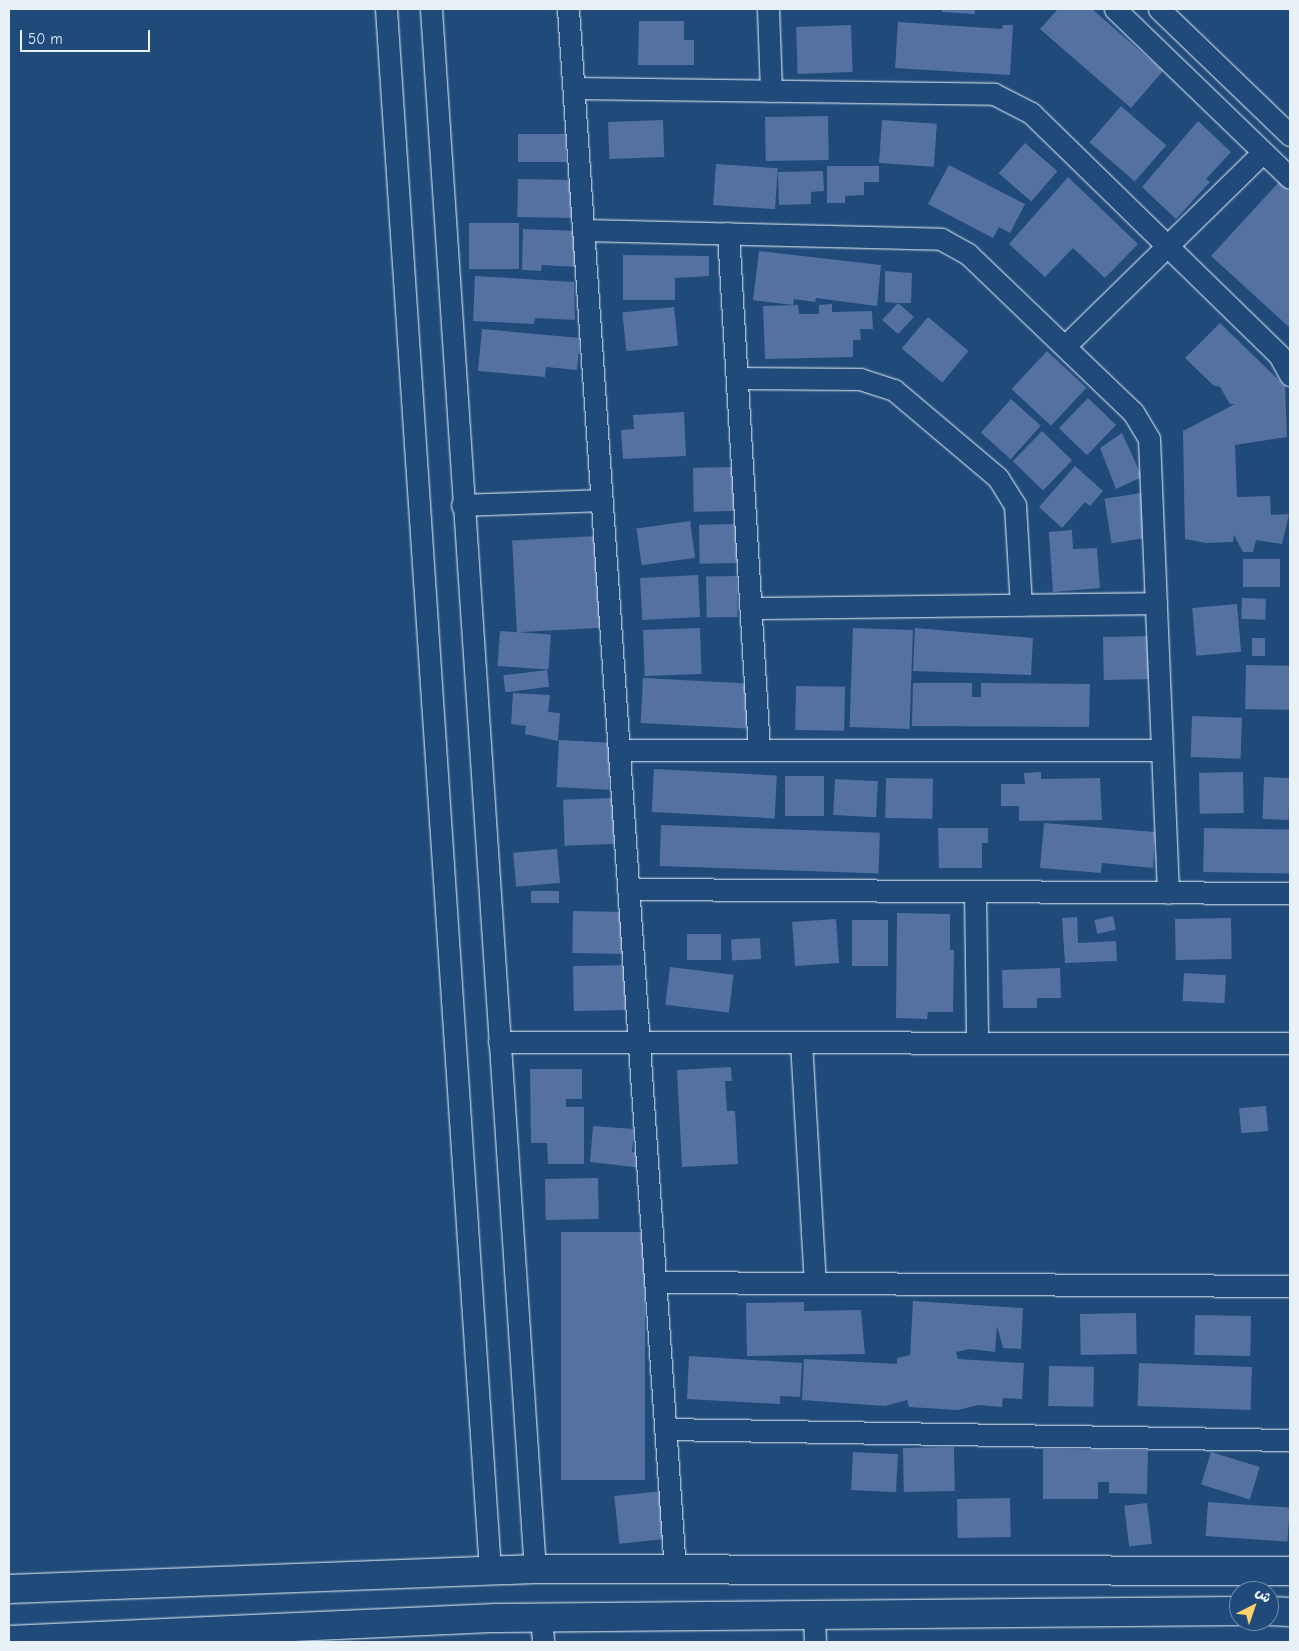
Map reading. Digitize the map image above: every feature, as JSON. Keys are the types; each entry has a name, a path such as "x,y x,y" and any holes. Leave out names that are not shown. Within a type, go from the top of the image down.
{"street":[{"path":"386,9 490,1570"},
{"path":"431,9 462,505 535,1568"},
{"path":"568,9 675,1569"},
{"path":"768,9 771,91"},
{"path":"1115,9 1290,178"},
{"path":"1159,9 1290,135"},
{"path":"574,88 994,94 1030,113 1279,355 1290,375"},
{"path":"1065,346 1263,152"},
{"path":"584,230 941,239 968,254 1133,412 1149,439 1168,893"},
{"path":"728,234 759,750"},
{"path":"737,378 860,379 894,390 998,478 1015,506 1021,605"},
{"path":"462,505 602,500"},
{"path":"751,608 1156,603"},
{"path":"620,750 1162,750"},
{"path":"629,889 1290,893"},
{"path":"976,891 977,1042"},
{"path":"499,1042 1290,1043"},
{"path":"801,1042 814,1283"},
{"path":"656,1282 1290,1286"},
{"path":"665,1429 1290,1440"},
{"path":"9,1589 535,1568 1290,1571"},
{"path":"9,1640 542,1630 814,1615 1229,1611"},
{"path":"814,1615 815,1642"}],"building":[{"path":"942,9 975,9 975,14 942,12"},
{"path":"1058,9 1092,9 1163,71 1131,108 1040,29"},
{"path":"639,21 684,21 684,40 694,40 694,65 638,65"},
{"path":"898,22 1002,29 1003,25 1013,25 1010,75 895,68"},
{"path":"851,25 853,72 798,74 796,27"},
{"path":"1121,106 1166,145 1135,182 1090,142"},
{"path":"828,116 829,160 766,161 765,117"},
{"path":"663,120 664,157 609,159 608,122"},
{"path":"882,120 937,124 934,167 879,163"},
{"path":"1198,121 1231,152 1206,179 1210,182 1176,219 1142,187"},
{"path":"518,134 566,134 566,162 518,162"},
{"path":"1025,143 1057,171 1031,201 999,173"},
{"path":"716,164 778,168 775,209 713,205"},
{"path":"949,165 1025,204 1010,233 999,227 993,238 928,204"},
{"path":"827,166 879,166 879,182 864,182 864,195 845,196 845,203 827,203"},
{"path":"823,171 824,191 811,192 811,204 779,205 778,172"},
{"path":"1068,177 1138,244 1105,278 1073,248 1045,277 1009,244"},
{"path":"518,179 576,180 575,218 517,217"},
{"path":"1279,182 1290,192 1290,328 1211,256"},
{"path":"469,223 519,223 519,269 469,269"},
{"path":"523,229 578,231 577,267 542,265 541,271 522,270"},
{"path":"759,251 881,265 877,306 816,298 815,302 794,299 793,305 753,300"},
{"path":"623,255 709,256 709,276 675,278 675,300 623,300"},
{"path":"885,271 912,273 911,303 885,302"},
{"path":"475,276 574,282 575,320 535,318 534,324 473,321"},
{"path":"898,303 914,317 898,334 882,320"},
{"path":"832,304 832,312 872,311 873,329 860,329 861,340 853,340 853,357 765,359 763,306 798,305 799,314 819,314 819,305"},
{"path":"674,307 678,346 626,351 622,312"},
{"path":"928,317 969,351 942,382 902,348"},
{"path":"1220,323 1285,386 1287,437 1235,445 1237,497 1270,496 1271,515 1289,514 1282,544 1256,540 1253,552 1243,552 1234,535 1233,542 1206,543 1185,539 1183,431 1235,404 1230,404 1220,387 1213,385 1185,358"},
{"path":"482,329 580,338 577,370 546,367 545,377 478,371"},
{"path":"1047,351 1086,388 1051,426 1012,389"},
{"path":"1088,398 1116,425 1087,455 1059,428"},
{"path":"1011,399 1041,426 1011,459 981,432"},
{"path":"684,412 686,456 623,459 621,430 634,429 633,415"},
{"path":"1042,431 1072,460 1043,490 1013,461"},
{"path":"1122,433 1142,477 1116,489 1100,448"},
{"path":"1075,466 1103,491 1090,506 1085,502 1062,528 1039,507"},
{"path":"735,467 736,511 694,512 693,468"},
{"path":"1141,493 1148,537 1111,543 1104,499"},
{"path":"690,521 695,558 642,565 637,529"},
{"path":"737,524 738,563 700,564 699,525"},
{"path":"1072,530 1073,549 1097,548 1100,588 1053,592 1049,532"},
{"path":"597,536 602,628 517,632 512,540"},
{"path":"1243,559 1280,559 1280,587 1243,587"},
{"path":"698,575 700,617 642,620 640,578"},
{"path":"737,576 738,617 707,618 706,577"},
{"path":"1242,598 1266,599 1265,620 1241,619"},
{"path":"1237,604 1241,652 1196,656 1192,608"},
{"path":"700,628 702,674 645,676 643,630"},
{"path":"853,628 913,630 910,729 850,727"},
{"path":"915,628 1033,638 1031,675 913,671"},
{"path":"500,631 551,635 548,669 498,666"},
{"path":"1154,636 1155,679 1104,680 1103,637"},
{"path":"1252,638 1265,638 1265,656 1252,656"},
{"path":"1246,665 1290,666 1289,710 1245,709"},
{"path":"547,670 549,687 505,692 503,675"},
{"path":"643,678 749,684 746,728 641,723"},
{"path":"913,683 972,683 972,697 981,697 981,683 1090,684 1089,727 912,726"},
{"path":"796,686 845,687 844,731 795,730"},
{"path":"513,693 550,695 548,712 560,713 558,741 525,734 526,726 511,724"},
{"path":"1192,716 1242,718 1241,759 1191,757"},
{"path":"559,740 611,743 608,790 557,787"},
{"path":"654,769 777,775 775,818 652,812"},
{"path":"1041,772 1041,779 1100,778 1102,820 1019,821 1019,806 1001,806 1001,784 1025,784 1024,773"},
{"path":"1243,772 1244,813 1200,814 1199,773"},
{"path":"785,776 824,776 824,816 785,816"},
{"path":"1264,777 1290,778 1289,820 1263,819"},
{"path":"886,778 933,779 932,819 885,818"},
{"path":"835,779 878,781 876,817 833,815"},
{"path":"613,798 615,844 565,846 563,800"},
{"path":"1044,823 1155,832 1153,868 1102,863 1101,873 1040,868"},
{"path":"661,825 880,833 878,874 660,866"},
{"path":"938,828 988,828 988,843 982,843 982,868 939,868"},
{"path":"1204,828 1290,830 1289,873 1203,872"},
{"path":"557,849 560,883 516,887 513,853"},
{"path":"531,891 559,891 559,903 531,903"},
{"path":"573,911 624,912 623,954 572,953"},
{"path":"897,913 950,914 950,950 954,950 953,1012 928,1012 927,1019 896,1018"},
{"path":"1113,916 1116,930 1097,934 1094,920"},
{"path":"1077,917 1078,943 1116,941 1117,961 1065,963 1062,918"},
{"path":"1231,918 1232,959 1176,960 1175,919"},
{"path":"836,919 839,963 795,966 792,922"},
{"path":"852,920 888,920 888,966 852,966"},
{"path":"687,934 721,934 721,960 687,960"},
{"path":"760,938 761,959 732,960 731,940"},
{"path":"633,965 634,1010 574,1011 573,966"},
{"path":"670,967 734,975 729,1013 665,1005"},
{"path":"1060,968 1061,998 1037,998 1037,1008 1003,1008 1002,970"},
{"path":"1184,973 1226,975 1224,1003 1183,1001"},
{"path":"731,1067 732,1081 725,1081 727,1111 735,1111 738,1164 682,1167 677,1070"},
{"path":"530,1069 582,1069 582,1099 566,1099 566,1107 584,1107 584,1164 548,1164 547,1143 531,1143"},
{"path":"1266,1106 1268,1131 1241,1133 1239,1108"},
{"path":"593,1126 634,1129 632,1152 644,1153 643,1168 590,1162"},
{"path":"598,1178 599,1219 546,1220 545,1179"},
{"path":"561,1232 645,1232 645,1480 561,1480"},
{"path":"913,1301 1023,1308 1021,1349 1003,1348 997,1326 995,1352 970,1349 956,1352 958,1359 1024,1363 1022,1399 1003,1398 1002,1407 978,1405 958,1410 909,1407 907,1400 885,1406 802,1400 804,1359 897,1364 897,1358 910,1355"},
{"path":"804,1302 804,1311 861,1310 865,1354 747,1356 746,1303"},
{"path":"1136,1313 1137,1354 1081,1355 1080,1314"},
{"path":"1195,1315 1251,1316 1250,1356 1194,1355"},
{"path":"689,1356 802,1363 800,1397 780,1396 780,1404 687,1399"},
{"path":"1139,1363 1252,1367 1250,1410 1137,1406"},
{"path":"1049,1366 1094,1367 1093,1407 1048,1406"},
{"path":"954,1447 955,1491 904,1492 903,1448"},
{"path":"1043,1449 1148,1450 1147,1494 1109,1493 1109,1482 1098,1482 1098,1499 1043,1499"},
{"path":"853,1452 898,1454 896,1492 851,1490"},
{"path":"1211,1452 1260,1467 1250,1499 1201,1485"},
{"path":"663,1491 668,1539 619,1544 614,1496"},
{"path":"1010,1498 1011,1537 958,1538 957,1499"},
{"path":"1208,1502 1290,1508 1287,1542 1206,1536"},
{"path":"1147,1503 1152,1544 1129,1546 1124,1506"}]}
